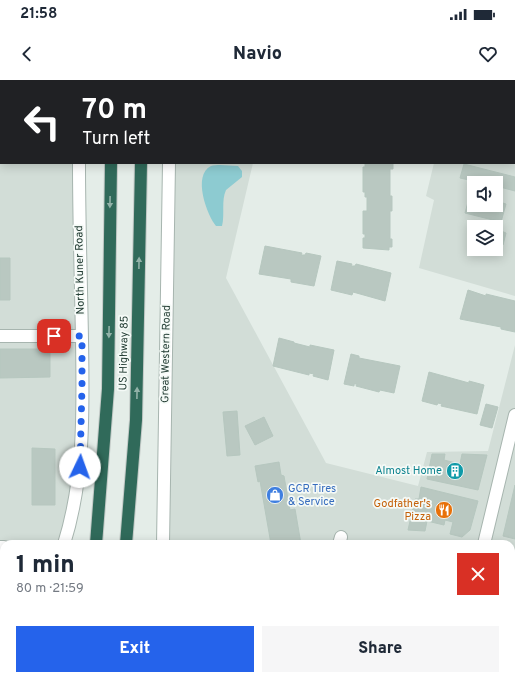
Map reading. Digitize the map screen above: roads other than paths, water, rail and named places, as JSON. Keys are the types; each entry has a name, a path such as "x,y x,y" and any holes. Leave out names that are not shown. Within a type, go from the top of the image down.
{"highway":[{"name":"US Highway 85","path":"96,540 108,389 111,164"},
{"name":"US Highway 85","path":"126,540 136,420 141,164"},
{"path":"134,540 136,420"},
{"path":"89,540 103,466"}],"street":[{"name":"North Kuner Road","path":"65,540 76,500 80,467 82,336 79,164"},
{"name":"Great Western Road","path":"163,540 169,164"},
{"path":"0,336 82,336"},
{"path":"485,540 515,416"}],"water":[{"path":"211,166 238,166 242,171 242,177 226,190 222,226 216,226 212,221 205,205 202,178 205,171"}],"place":[{"name":"Almost Home","path":"455,471"},
{"name":"GCR Tires & Service","path":"275,495"},
{"name":"Godfather's Pizza","path":"444,510"}]}
